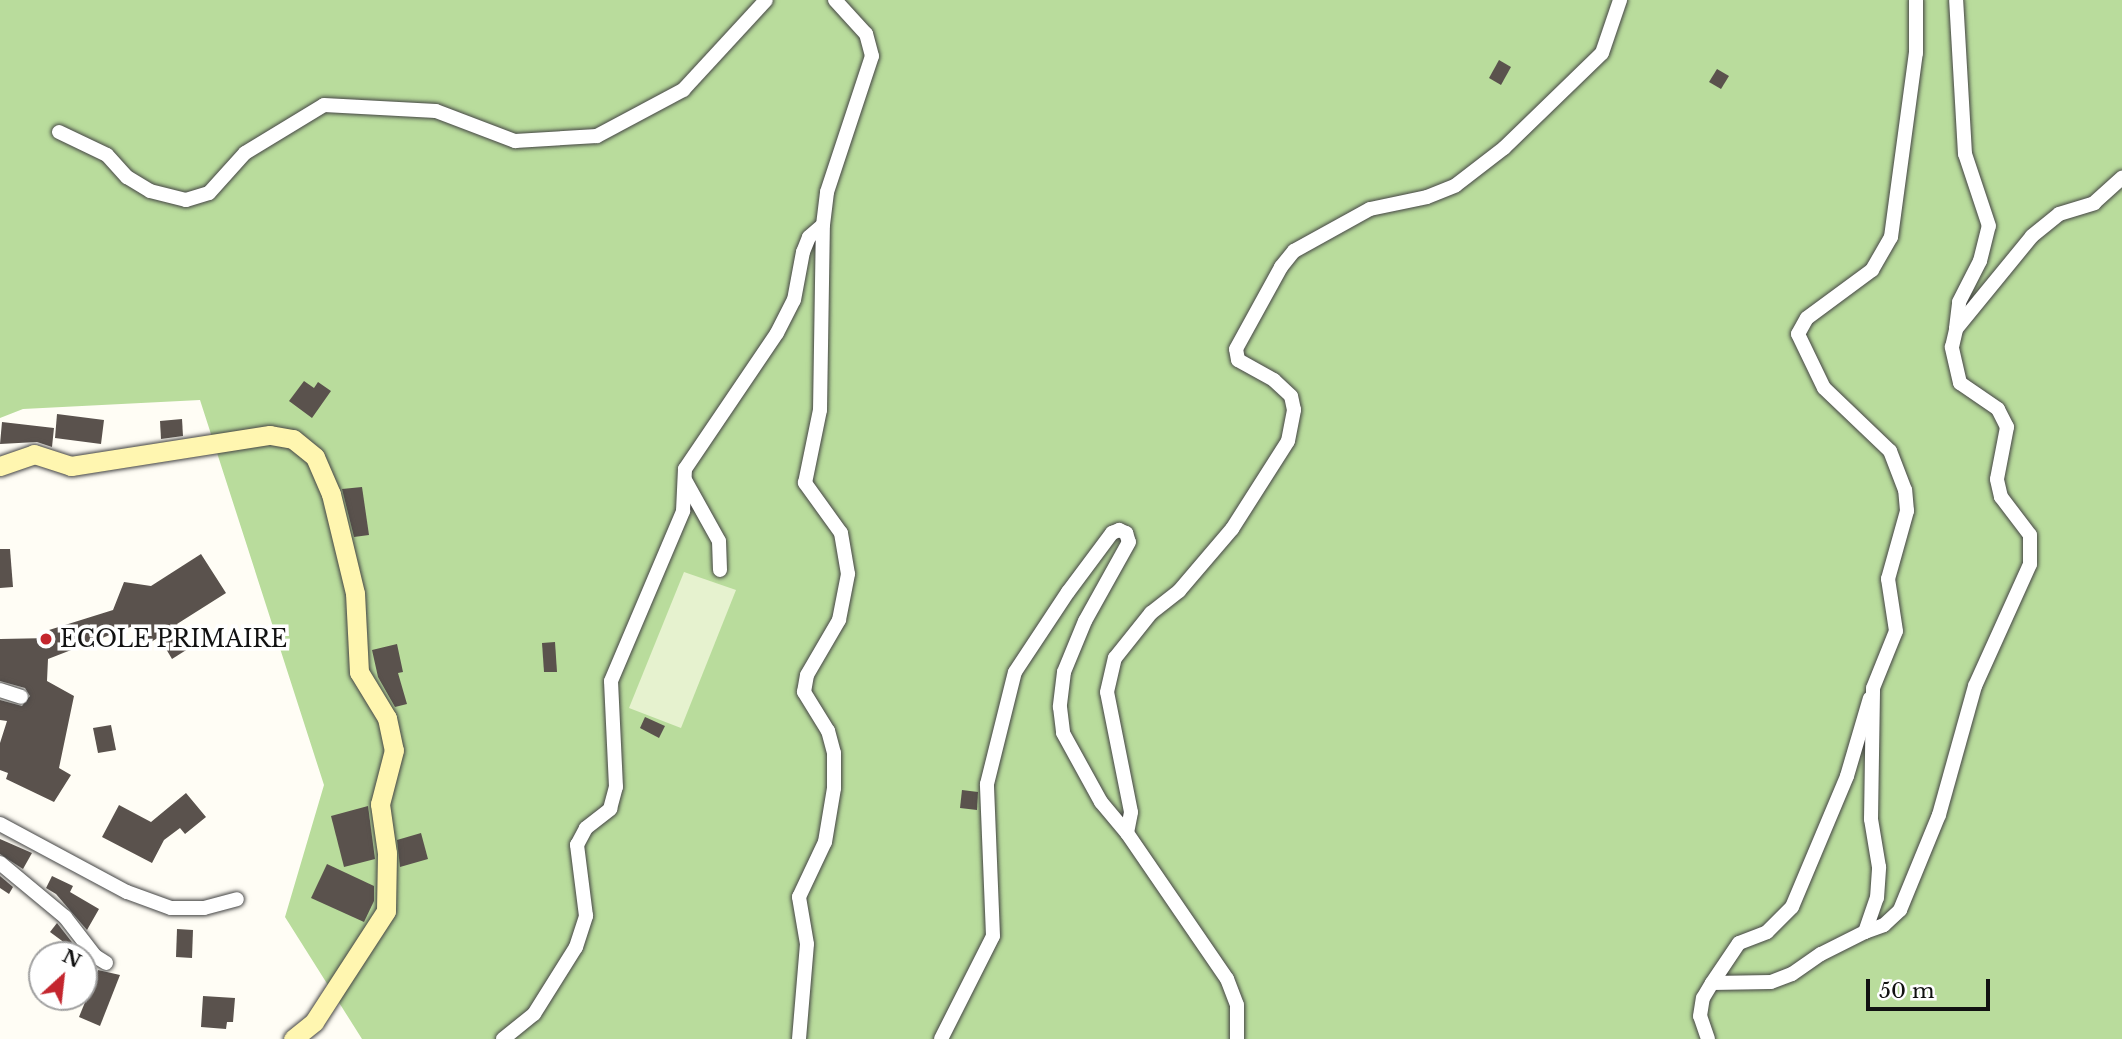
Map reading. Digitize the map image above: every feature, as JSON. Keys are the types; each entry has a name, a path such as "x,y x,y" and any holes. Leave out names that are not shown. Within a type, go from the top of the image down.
{"street":[{"path":"59,132 107,155 127,177 150,191 186,200 209,193 245,153 324,105 436,111 514,141 597,136 683,90 766,0"},
{"path":"799,1039 807,944 799,897 825,842 834,788 834,753 828,731 804,692 807,675 839,620 848,574 841,533 805,483 820,410 823,225 827,192 872,56 866,34 835,0"},
{"path":"1127,833 1131,812 1107,692 1115,658 1151,613 1179,591 1231,529 1288,440 1294,410 1291,396 1274,380 1238,360 1243,332 1294,251 1370,209 1427,197 1457,184 1504,148 1602,53 1620,0"},
{"path":"1708,1039 1700,1016 1703,998 1712,983 1739,943 1767,932 1793,907 1847,776 1873,688 1896,631 1888,579 1907,512 1905,491 1890,451 1824,388 1798,334 1807,318 1872,270 1891,237 1916,52 1916,0"},
{"path":"1712,983 1771,982 1865,932 1884,925 1900,910 1939,815 1975,686 2030,564 2030,535 2001,498 1997,480 2007,428 1998,409 1960,383 1952,347 1959,302 1980,261 1989,226 1965,154 1956,0"},
{"path":"1956,329 2032,236 2059,214 2094,203 2122,178"},
{"path":"503,1039 534,1014 576,947 586,916 577,845 586,828 610,809 616,787 611,681 682,511 685,469 778,332 794,300 806,244 823,225"},
{"path":"0,466 34,454 71,466 270,435 293,439 315,457 331,494 355,593 359,672 387,718 394,750 380,804 387,853 386,911 314,1022 293,1039"},
{"path":"685,478 719,541 720,570"},
{"path":"941,1039 993,936 987,783 1015,672 1035,637 1112,533 1119,530 1126,533 1129,542 1085,621 1064,672 1060,706 1063,733 1101,802 1127,833 1227,979 1237,1005 1237,1039"},
{"path":"1865,932 1877,898 1879,867 1871,819 1873,688"},
{"path":"0,690 21,697"},
{"path":"0,824 127,892 171,908 204,908 237,899"},
{"path":"0,863 65,917 95,956 106,963"}],"green space":[{"path":"0,0 2122,0 2122,1039 362,1039 285,917 324,785 200,400 23,409 0,418"},
{"path":"684,572 736,590 681,728 629,708"}],"building":[{"path":"1499,60 1511,67 1501,85 1489,78"},
{"path":"1717,69 1729,76 1721,89 1709,82"},
{"path":"304,381 314,388 318,382 331,391 312,418 289,401"},
{"path":"57,414 104,420 101,444 55,438"},
{"path":"182,419 183,436 161,439 160,421"},
{"path":"2,422 54,428 52,447 37,442 0,444"},
{"path":"362,487 369,535 354,537 342,489"},
{"path":"0,549 10,549 13,587 0,588"},
{"path":"201,554 226,593 177,624 191,647 172,659 159,637 145,646 133,626 48,659 47,681 74,696 59,768 71,775 54,802 6,779 8,773 0,770 0,743 7,721 0,720 0,700 22,706 30,696 25,688 0,681 0,639 51,638 49,630 113,610 124,582 151,586"},
{"path":"555,642 557,672 544,672 542,643"},
{"path":"397,644 403,672 398,673 407,704 395,707 378,677 372,650"},
{"path":"645,717 665,726 659,738 640,728"},
{"path":"111,725 116,750 98,753 93,728"},
{"path":"962,790 978,792 977,810 960,808"},
{"path":"186,793 206,817 185,834 180,828 164,840 152,863 102,837 119,805 151,822"},
{"path":"368,806 375,859 344,867 331,816"},
{"path":"421,833 428,859 400,867 397,840"},
{"path":"0,839 32,853 23,869 0,854"},
{"path":"327,864 374,886 374,901 364,922 311,898"},
{"path":"0,876 13,887 9,894 0,888"},
{"path":"52,876 73,886 70,892 99,909 87,930 56,894 46,888"},
{"path":"57,923 71,941 62,941 50,932"},
{"path":"177,929 193,930 192,958 176,957"},
{"path":"98,970 120,975 100,1026 79,1017 81,1011 98,1011"},
{"path":"203,996 235,998 233,1022 227,1022 226,1029 201,1027"}],"place":[{"name":"ECOLE PRIMAIRE","path":"46,639"}]}
